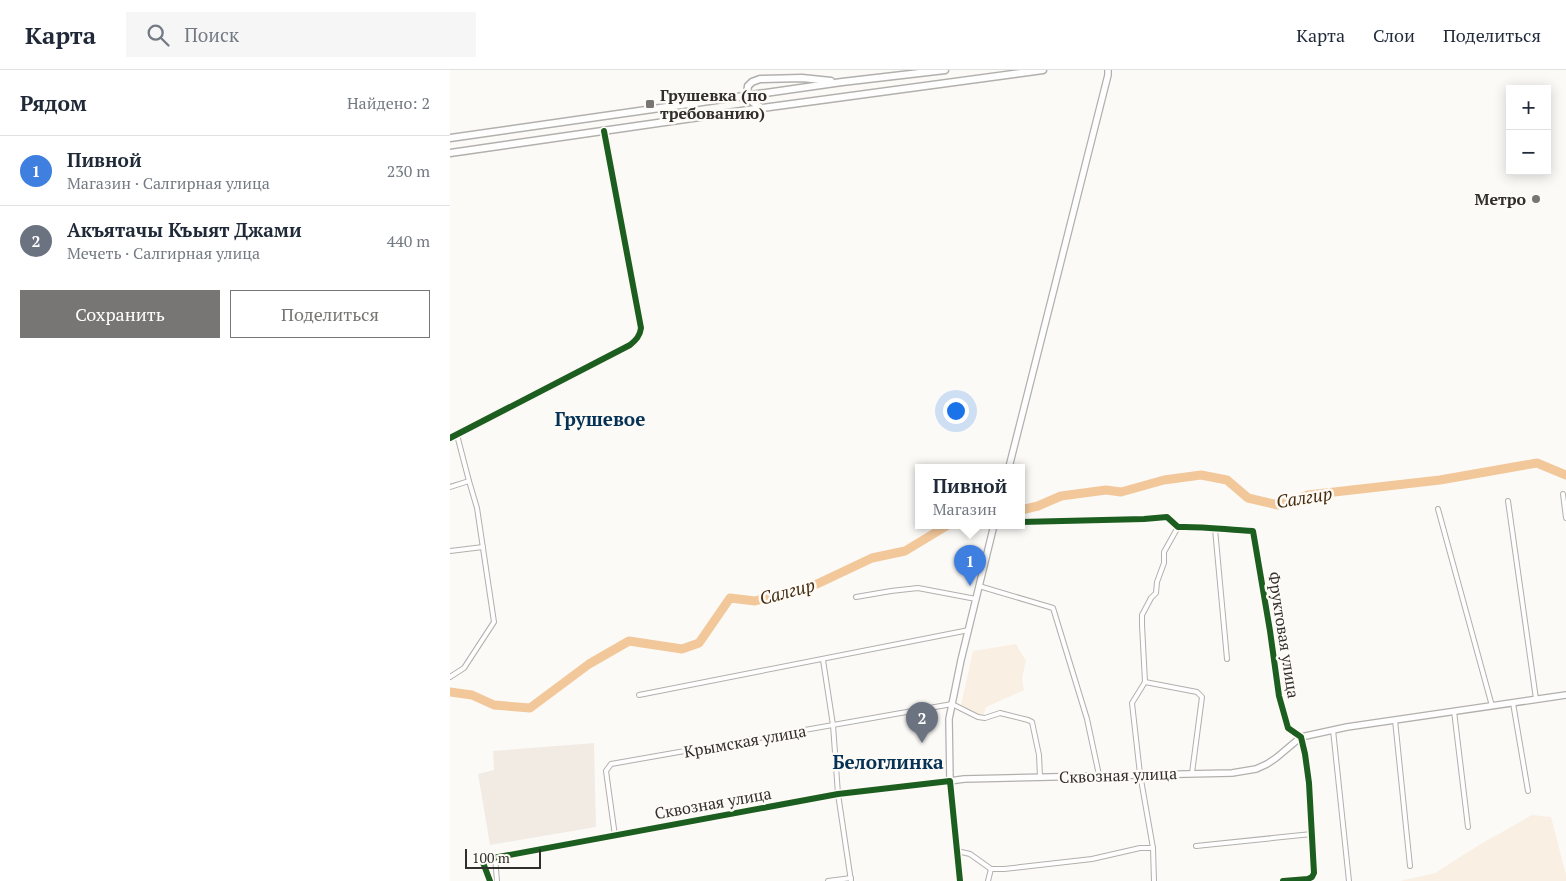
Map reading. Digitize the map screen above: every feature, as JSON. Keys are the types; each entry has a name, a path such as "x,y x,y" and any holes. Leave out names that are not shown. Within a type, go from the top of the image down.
{"main road":[{"path":"450,138 734,98 748,93 945,70"},
{"path":"450,153 1043,70"},
{"path":"1010,464 1108,70"},
{"path":"762,108 754,104 748,93 752,82 760,79 802,78 842,82"},
{"path":"450,438 630,345 638,337 641,328 604,131"},
{"path":"950,781 949,719 993,529"},
{"path":"1300,737 1348,727 1566,696"},
{"name":"Сквозная улица","path":"950,781 1140,774 1232,773 1256,769 1276,758 1300,737"}],"street":[{"path":"450,678 464,668 494,622 478,508 468,481 457,435"},
{"path":"450,487 468,481"},
{"path":"1563,494 1566,518"},
{"path":"1508,501 1536,700"},
{"path":"1438,510 1492,706"},
{"path":"1025,522 1167,517 1178,527 1197,526 1215,529 1227,659"},
{"path":"1154,881 1153,848 1140,774 1132,703 1145,682 1142,615 1151,598 1156,593 1157,582 1164,563 1164,552 1178,527"},
{"name":"Фруктовая улица","path":"1215,529 1253,531 1280,696 1288,728 1300,737"},
{"path":"450,551 483,547"},
{"path":"979,586 1053,608 1087,719 1100,776"},
{"path":"856,597 918,588 976,599"},
{"path":"639,696 969,630"},
{"path":"823,660 833,725 838,794 851,879 828,881"},
{"path":"1145,682 1198,692 1202,697 1192,773"},
{"path":"1513,703 1528,790"},
{"path":"952,704 985,718 1000,713 1032,722 1039,755 1040,777"},
{"name":"Крымская улица","path":"615,836 606,771 611,764 952,704"},
{"path":"1454,712 1468,827"},
{"path":"1395,720 1410,866"},
{"path":"1334,730 1349,881"},
{"path":"1283,881 1308,879 1314,873 1309,783 1305,754 1300,737"},
{"path":"950,781 960,881"},
{"name":"Сквозная улица","path":"490,881 482,860 838,794 950,781"},
{"path":"1196,846 1312,834"},
{"path":"957,851 970,854 991,869 1004,869 1092,860 1140,848 1153,848"},
{"path":"495,858 497,881"},
{"path":"988,881 991,869"}],"shaded area":[{"path":"1016,644 1026,661 1022,678 1024,690 986,707 984,714 979,715 961,705 973,651"},
{"path":"594,743 596,827 490,845 478,774 494,770 493,751"},
{"path":"1532,815 1551,817 1566,874 1566,881 1400,881 1435,873"}],"waterway":[{"name":"Салгир","path":"1025,509 1038,506 1061,496 1106,490 1121,492 1164,480 1201,475 1227,480 1248,498 1278,505 1308,495 1440,480 1537,463 1566,475"},
{"name":"Салгир","path":"450,692 472,695 494,705 530,708 589,664 629,641 682,649 699,643 730,598 755,601 817,584 872,558 905,551 941,529"}],"cycle path":[{"path":"450,438 630,345 639,336 641,328 604,131"},
{"path":"1025,522 1167,517 1178,527 1253,531 1279,696 1288,728 1301,737 1309,783 1314,873 1308,879 1283,881"},
{"path":"490,881 482,860 838,794 950,781 960,881"}],"place":[{"name":"Грушевка (по требованию)","path":"650,104"},
{"name":"Метро","path":"1536,199"},
{"name":"Пивной","path":"970,586"},
{"name":"Акъятачы Къыят Джами","path":"922,743"}],"district":[{"name":"Грушевое","path":"600,418"},
{"name":"Белоглинка","path":"888,761"}]}
